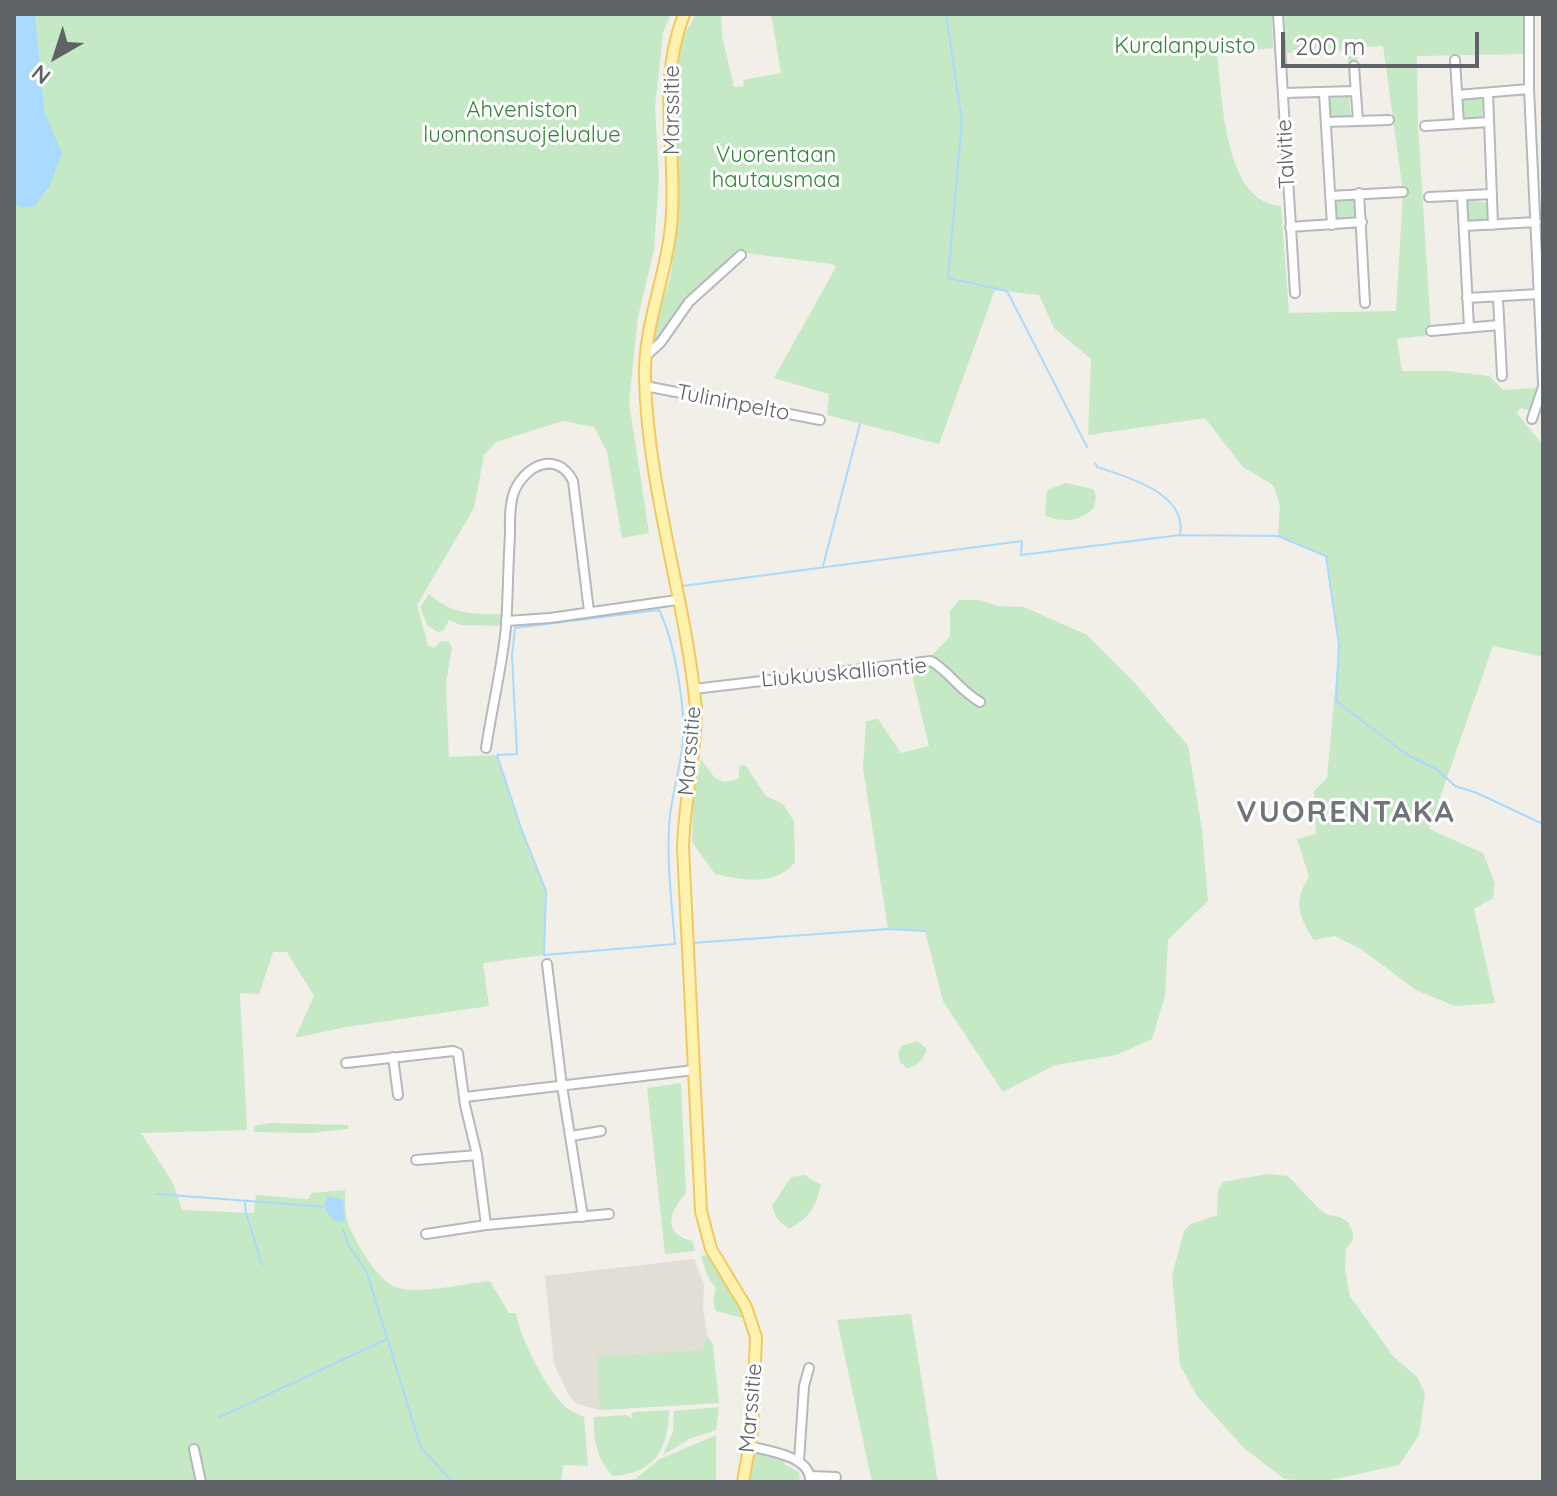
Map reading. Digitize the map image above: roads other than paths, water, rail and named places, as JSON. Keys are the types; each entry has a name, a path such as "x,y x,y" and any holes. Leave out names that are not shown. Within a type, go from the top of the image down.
{"main road":[{"name":"Marssitie","path":"684,14 668,78 673,189 671,228 647,355 645,386 651,445 694,689 696,736 683,848 700,1197 705,1231 715,1259 750,1315 756,1337 750,1446 743,1482"}],"street":[{"name":"Talvitie","path":"1278,14 1295,293"},
{"path":"1529,14 1529,89 1543,385 1532,419"},
{"path":"1455,60 1459,124"},
{"path":"1354,66 1358,121"},
{"path":"1457,95 1529,89"},
{"path":"1283,93 1355,91"},
{"path":"1324,93 1332,225"},
{"path":"1488,93 1493,225"},
{"path":"1326,122 1389,120"},
{"path":"1425,126 1489,122"},
{"path":"1330,196 1403,192"},
{"path":"1359,193 1365,303"},
{"path":"1429,197 1492,194"},
{"path":"1462,196 1469,327"},
{"path":"1290,227 1362,222"},
{"path":"1464,226 1536,222"},
{"path":"647,355 661,342 689,302 741,255"},
{"path":"1467,298 1539,294"},
{"path":"1498,298 1502,376"},
{"path":"1431,331 1499,325"},
{"name":"Tulininpelto","path":"645,386 820,420"},
{"path":"486,748 506,621 511,502 514,491 526,474 537,467 559,464 573,481 589,611"},
{"path":"506,621 677,600"},
{"name":"Liukuuskalliontie","path":"694,689 931,661 943,668 964,693 980,702"},
{"path":"547,964 583,1217"},
{"path":"346,1063 453,1051 458,1053 486,1225"},
{"path":"393,1057 398,1095"},
{"path":"465,1097 694,1070"},
{"path":"571,1136 601,1131"},
{"path":"416,1160 477,1155"},
{"path":"426,1234 486,1225 609,1214"},
{"path":"809,1368 804,1386 799,1461 810,1479 836,1477"},
{"path":"750,1446 799,1461"},
{"path":"194,1449 201,1482"}],"water":[{"path":"14,14 35,14 44,111 62,153 49,187 35,206 21,208 14,203"},
{"path":"328,1196 343,1200 345,1222 336,1222 328,1213 325,1204"}],"waterway":[{"path":"946,14 962,121 948,278 1007,291 1087,447"},
{"path":"823,566 860,424"},
{"path":"1095,463 1097,467 1139,482 1165,498 1175,508 1180,520 1180,535 1278,536 1326,556 1339,645 1336,701 1406,754 1438,770 1455,786 1543,824"},
{"path":"683,586 1022,541 1021,555 1180,535"},
{"path":"659,610 675,658 683,716 682,748 669,827 675,944 544,955 546,891 497,755 517,754 512,656 515,628 659,610"},
{"path":"692,943 888,929 925,931"},
{"path":"157,1194 327,1207"},
{"path":"245,1202 262,1265"},
{"path":"343,1230 348,1244 367,1273 421,1448 453,1482"},
{"path":"220,1417 387,1339"}],"district":[{"name":"VUORENTAKA","path":"1346,813"}],"park label":[{"name":"Kuralanpuisto","path":"1185,46"},
{"name":"Ahveniston luonnonsuojelualue","path":"522,122"},
{"name":"Vuorentaan hautausmaa","path":"776,168"}]}
